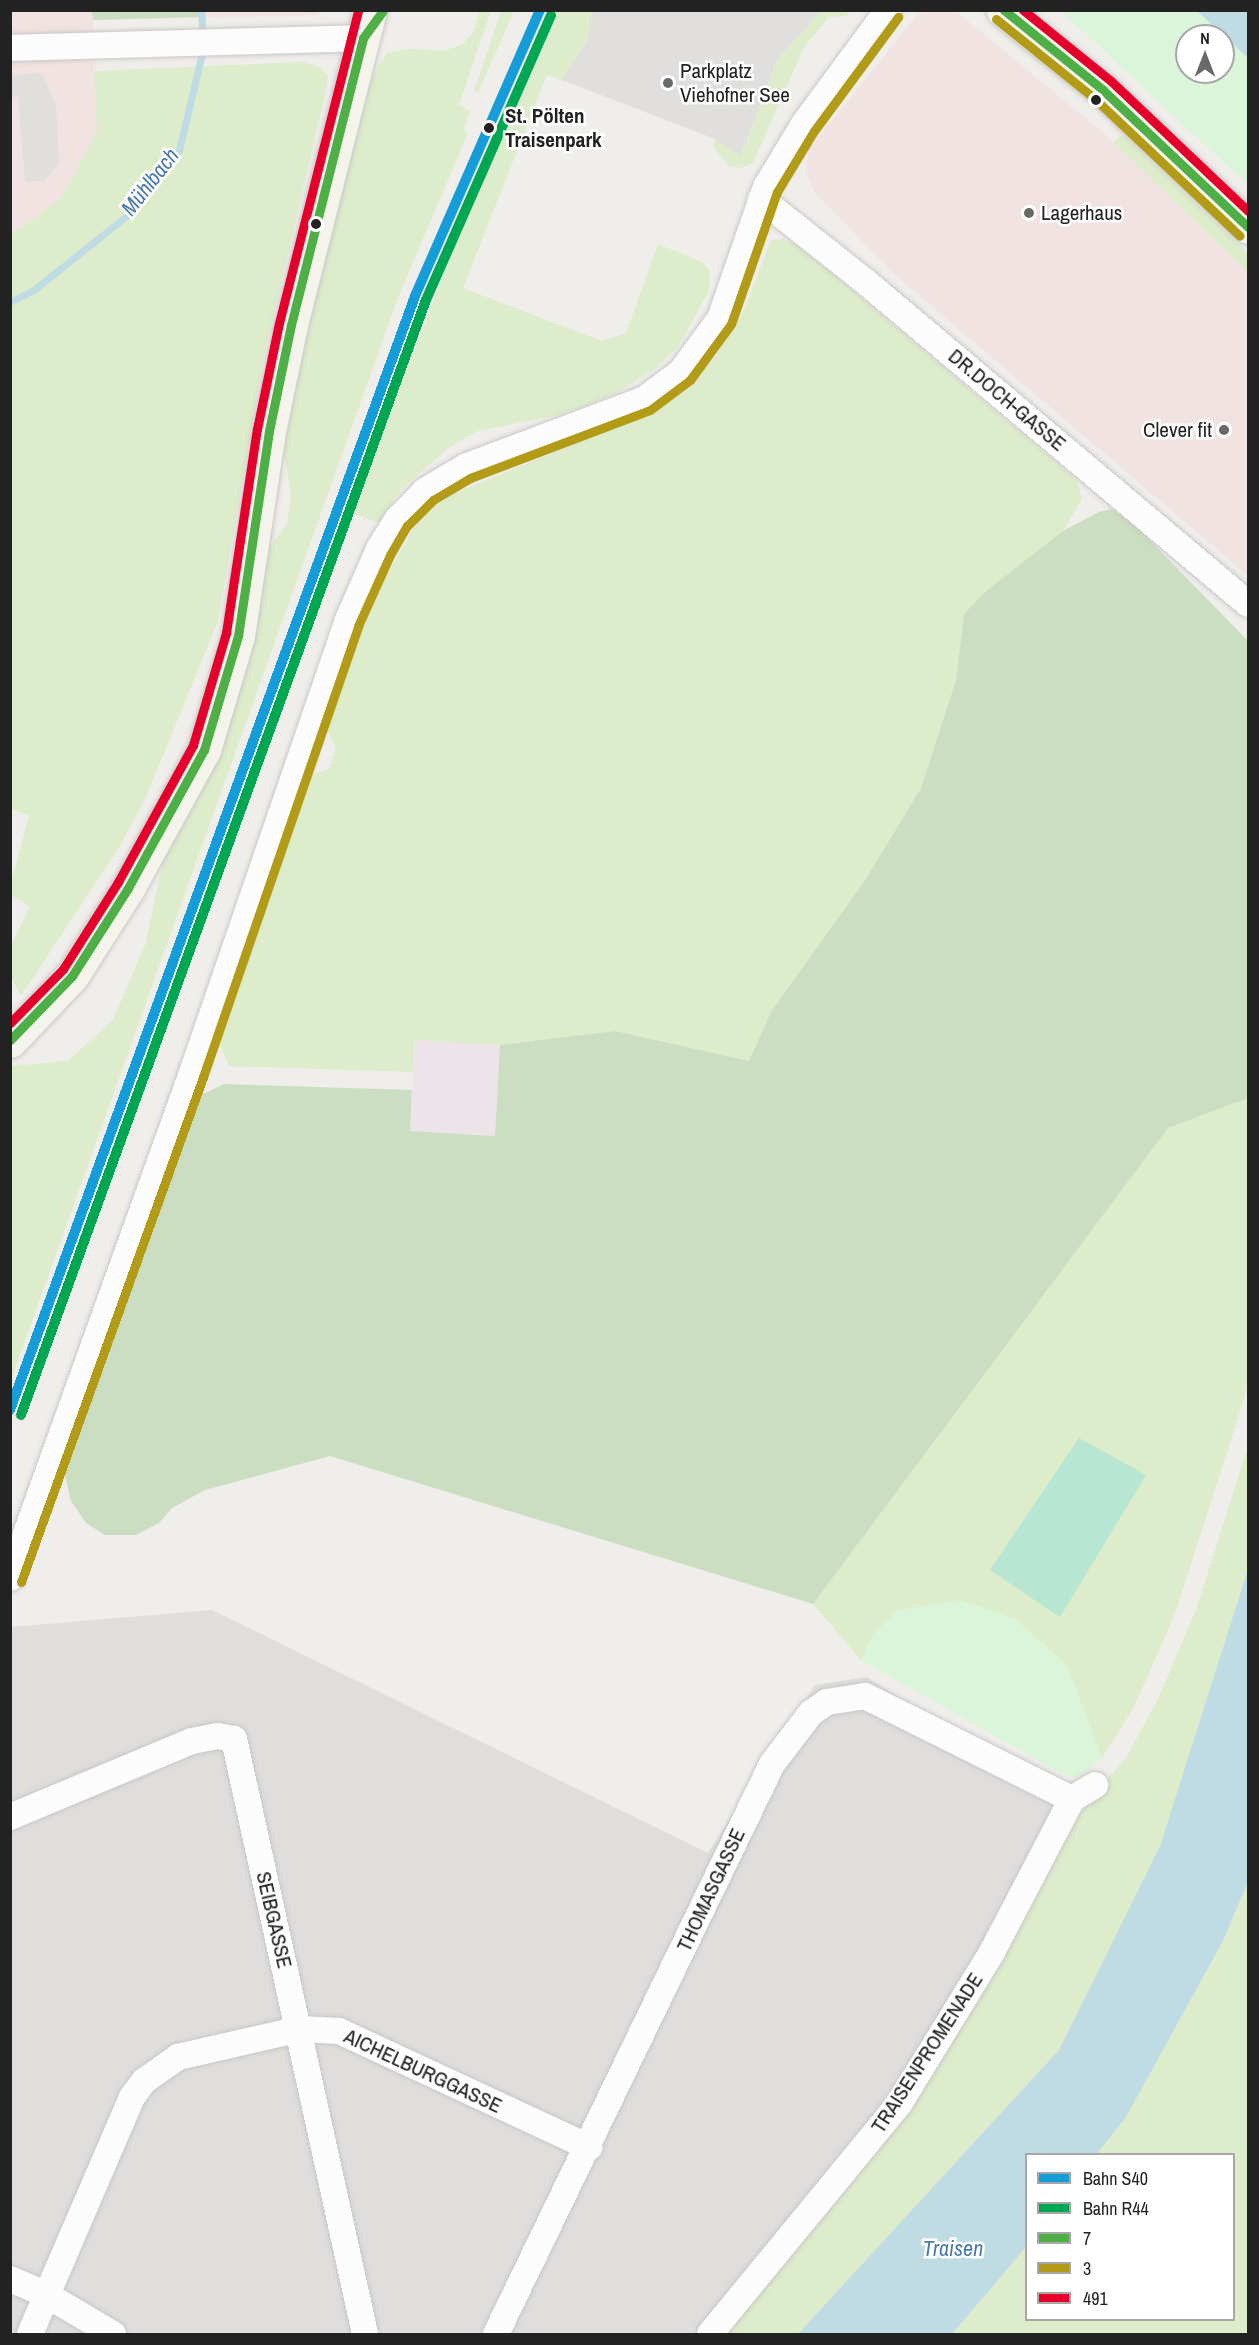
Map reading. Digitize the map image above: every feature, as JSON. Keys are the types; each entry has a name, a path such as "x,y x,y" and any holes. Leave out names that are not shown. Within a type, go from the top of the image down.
{"street":[{"path":"10,1578 192,1073 346,622 379,549 398,519 425,491 465,467 645,399 681,372 720,319 761,199 804,124 888,10"},
{"path":"1003,10 1103,90 1248,228"},
{"path":"10,48 234,40 366,24 280,378 238,636 204,750 129,888 72,976 10,1041"},
{"name":"DR.DOCH-GASSE","path":"761,199 867,283 1248,604"},
{"name":"THOMASGASSE","path":"496,2334 589,2147 772,1764 811,1713 827,1702 865,1696 1072,1799"},
{"name":"SEIBGASSE","path":"10,1817 192,1741 218,1736 234,1739 268,1897 300,2029 365,2334"},
{"path":"1072,1799 1095,1785"},
{"name":"TRAISENPROMENADE","path":"710,2334 898,2104 992,1952 1072,1799"},
{"name":"AICHELBURGGASSE","path":"30,2334 45,2294 132,2097 144,2081 178,2057 300,2029 339,2031 589,2147"},
{"path":"10,2279 45,2294 113,2334"}],"shaded area":[{"name":"Parkplatz Viehofner See","path":"591,10 821,11 777,60 741,156 715,139 562,80 588,39"},
{"path":"11,11 325,11 314,15 93,20 97,131 60,199 11,235"},
{"path":"931,11 958,13 1106,135 1248,273 1248,576 894,274 815,193 806,173 808,150 918,14"},
{"path":"42,73 56,106 59,163 44,181 25,181 18,97 11,97 11,75"},
{"path":"415,1040 500,1045 495,1136 410,1131"},
{"path":"212,1610 708,1853 815,1685 867,1677 1024,1776 1072,1799 904,2095 706,2334 11,2334 11,1627"}],"green space":[{"path":"92,11 201,11 202,17 93,20"},
{"path":"480,11 491,11 459,105 470,111 463,130 468,133 399,295 11,1380 11,1066 68,1061 113,1020 146,943 167,840 255,617 268,548 287,525 291,495 284,452 298,372 356,125 373,75 387,53 409,49 444,51 463,44 474,31"},
{"path":"501,11 514,11 478,93 474,91"},
{"path":"555,11 591,11 588,39 562,80 547,75 463,288 602,341 626,333 658,244 702,262 710,271 709,291 678,347 655,369 612,395 559,415 478,431 451,446 401,489 379,523 352,513 466,216"},
{"path":"821,11 850,11 846,16 829,17 804,47 753,163 741,168 729,166 713,147 715,139 742,155 777,60"},
{"path":"1061,11 1248,11 1248,185"},
{"path":"302,62 319,67 328,75 326,91 264,356 218,621 146,797 120,846 21,996 11,977 11,945 30,907 11,895 11,883 29,816 10,808 11,235 60,199 97,132 94,71"},
{"path":"1123,134 1248,253 1248,273 1113,142"},
{"path":"783,239 800,246 1065,470 1077,481 1082,499 1063,531 1046,548 985,592 964,614 956,680 921,788 864,882 771,1012 749,1061 615,1031 500,1045 415,1040 413,1072 229,1066 217,1038 308,776 329,769 336,747 326,728 329,708 383,581 417,523 431,508 453,494 650,413 681,393 716,356 746,306 772,240"},
{"path":"1111,509 1131,521 1248,641 1248,1098 1168,1128 813,1604 330,1456 205,1490 172,1508 159,1523 136,1535 105,1535 86,1523 71,1501 65,1476 195,1098 224,1084 412,1090 410,1131 495,1136 500,1045 615,1031 749,1061 771,1012 864,882 921,788 956,680 964,614 985,592 1063,531 1099,512"},
{"path":"1248,1098 1248,1378 1245,1396 1175,1614 1134,1707 1102,1758 1067,1665 874,1633 861,1660 813,1604 1168,1128"},
{"path":"1079,1438 1146,1475 1060,1617 990,1570"},
{"path":"1248,1446 1248,1569 1160,1846 1059,2050 798,2334 724,2334 858,2176 917,2094 1081,1809 1126,1758 1159,1697 1196,1610"},
{"path":"961,1600 1015,1619 1067,1665 1102,1758 1078,1778 1064,1775 861,1660 874,1633 898,1610"},
{"path":"1248,1882 1248,2330 1245,2334 952,2334 1025,2248 1025,2321 1235,2321 1235,2153 1098,2153 1126,2117 1223,1941"}],"water":[{"path":"1197,11 1248,11 1248,58 1235,46 1235,24 1211,24"},
{"name":"Traisen","path":"1248,1569 1248,1882 1223,1941 1126,2117 1098,2153 1025,2153 1025,2248 952,2334 798,2334 1059,2050 1160,1846"}],"waterway":[{"name":"Mühlbach","path":"201,10 203,38"},
{"name":"Mühlbach","path":"10,302 35,289 129,214 179,150 203,49"}],"rail line":[{"name":"S40","path":"10,1410 415,296 540,10"},
{"name":"R44","path":"21,1415 426,300 551,15"}],"transit line":[{"name":"491","path":"10,1023 63,969 118,882 193,745 226,633 257,429 279,323 358,10"},
{"name":"7","path":"10,1040 72,976 128,888 204,750 238,636 269,431 291,325 363,38 383,10"},
{"name":"7","path":"1004,10 1103,90 1248,227"},
{"name":"491","path":"1023,10 1111,81 1248,211"},
{"name":"3","path":"21,1582 203,1077 358,626 390,555 407,526 433,500 470,478 650,410 690,380 731,324 777,192 814,131 898,17"},
{"name":"3","path":"996,19 1095,99 1240,236"}],"place":[{"name":"Parkplatz Viehofner See","path":"668,83"},
{"name":"St. Pölten Traisenpark","path":"489,128"},
{"name":"Lagerhaus","path":"1029,213"},
{"name":"Clever fit","path":"1224,430"}]}
